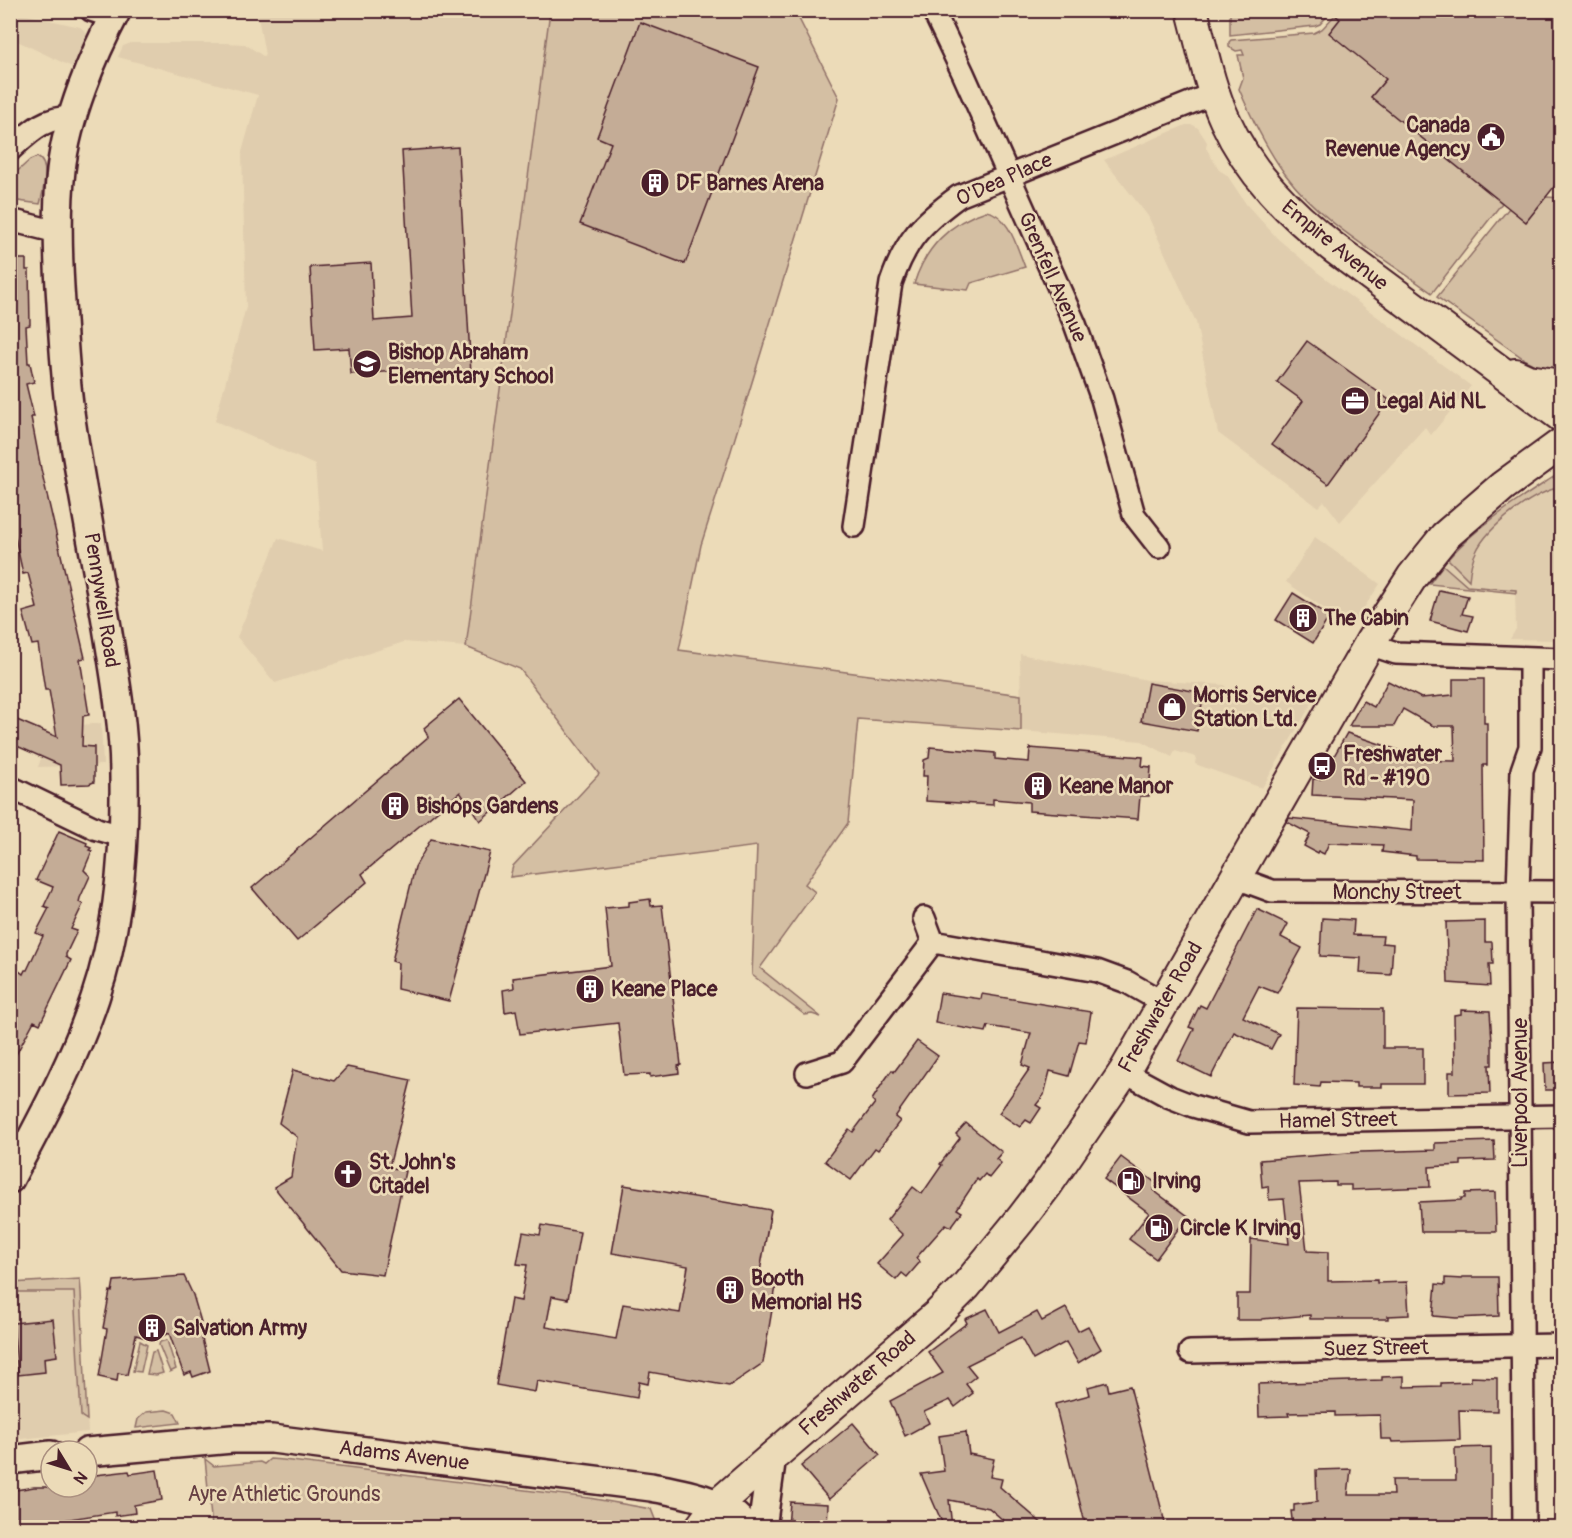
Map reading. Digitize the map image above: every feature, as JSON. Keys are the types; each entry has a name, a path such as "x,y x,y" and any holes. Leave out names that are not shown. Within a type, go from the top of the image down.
{"main road":[{"name":"Empire Avenue","path":"1192,10 1215,93 1225,120 1240,148 1280,202 1301,223 1562,417"},
{"path":"1500,371 1528,380 1562,385"},
{"name":"Freshwater Road","path":"709,1516 772,1456 938,1314 966,1286 999,1247 1047,1185 1124,1072 1371,641 1412,577 1445,536 1503,486 1562,443"}],"street":[{"name":"Grenfell Avenue","path":"933,10 1056,278 1089,361 1134,515 1159,547"},
{"name":"Pennywell Road","path":"10,1179 69,1062 96,997 116,913 124,774 120,716 69,403 62,332 57,232 62,167 74,117 107,13"},
{"name":"O'Dea Place","path":"854,526 886,305 899,260 911,238 930,217 959,196 1215,93"},
{"path":"10,150 52,118 74,117"},
{"path":"10,220 57,232"},
{"path":"1371,641 1381,648 1396,653 1562,660"},
{"name":"Liverpool Avenue","path":"1524,1527 1518,892 1522,770 1530,747 1530,659"},
{"path":"10,788 96,829 122,837"},
{"name":"Monchy Street","path":"1234,877 1272,891 1562,892"},
{"path":"924,918 933,942"},
{"path":"933,942 1097,971 1127,982 1164,1003"},
{"path":"807,1073 842,1062 933,942"},
{"name":"Hamel Street","path":"1124,1072 1185,1103 1219,1115 1249,1122 1562,1116"},
{"name":"Suez Street","path":"1190,1352 1562,1345"},
{"name":"Adams Avenue","path":"99,1451 232,1438 309,1442 651,1487 709,1516"},
{"path":"10,1460 39,1456"},
{"path":"762,1527 772,1456"},
{"path":"709,1516 735,1516 746,1527"}],"shaded area":[{"path":"10,11 80,27 85,31 87,35 72,67 11,38"},
{"name":"Bishop Abraham Elementary School","path":"257,11 550,11 466,647 404,642 275,683 237,637 278,538 322,551 315,465 215,421 246,307 242,152 258,95 118,57 123,46 131,43 245,44 263,56 265,55"},
{"path":"1186,125 1198,128 1219,170 1227,175 1246,204 1278,239 1317,272 1471,386 1431,435 1425,427 1340,522 1324,501 1318,507 1218,433 1196,322 1148,216 1104,160"},
{"path":"1561,472 1561,640 1510,639 1516,629 1515,592 1429,584 1460,546 1508,507"},
{"path":"1315,537 1380,584 1351,627 1286,582"},
{"path":"1020,654 1147,680 1225,685 1226,689 1312,703 1262,788 1195,764 1196,757 1175,751 1172,757 1142,741 1021,731"},
{"path":"101,723 103,765 38,767 52,728"},
{"path":"80,1279 88,1432 11,1440 11,1283"}],"green space":[{"path":"1329,10 1331,12 1315,26 1230,35 1230,11"},
{"path":"550,11 795,11 839,98 701,545 679,650 1021,695 1021,731 858,719 848,823 805,884 815,892 760,968 821,1017 812,1014 805,1015 752,975 757,846 510,877 513,866 599,774 520,669 466,647"},
{"path":"1335,15 1386,79 1371,97 1502,203 1432,293 1354,239 1300,192 1272,154 1239,89 1243,78 1238,55 1244,55 1242,50 1236,51 1229,47 1231,40 1314,33 1322,29"},
{"path":"37,157 44,165 45,171 40,204 11,200 11,177 30,160"},
{"path":"1546,197 1561,198 1561,370 1539,367 1527,361 1437,297 1509,208 1526,222"},
{"path":"986,211 994,213 1006,225 1025,267 971,283 968,290 914,284 925,259 941,238 961,222"},
{"path":"1561,472 1561,487 1525,503 1501,521 1482,542 1474,555 1469,580 1448,559 1488,523"},
{"path":"1443,565 1467,586 1516,590 1516,593 1429,584"},
{"path":"80,1279 87,1420 81,1416 74,1292 11,1292 11,1283"},
{"path":"167,1340 176,1369 170,1372 159,1345 160,1342"},
{"path":"140,1341 147,1345 141,1372 133,1371"},
{"path":"156,1351 163,1373 147,1374 152,1352"},
{"path":"166,1410 175,1413 180,1423 136,1428 138,1419 146,1412"},
{"name":"Ayre Athletic Grounds","path":"205,1459 214,1466 260,1462 264,1464 270,1459 283,1460 589,1498 651,1509 658,1527 212,1527"}],"building":[{"name":"Canada Revenue Agency","path":"1329,10 1562,10 1562,177 1526,222 1371,97 1386,79 1329,33 1340,19"},
{"name":"DF Barnes Arena","path":"640,22 759,67 685,264 580,224 611,143 597,137"},
{"path":"458,147 471,374 418,377 417,370 351,374 349,348 315,350 310,267 371,263 374,321 412,318 402,151"},
{"path":"10,259 26,259 26,270 29,270 30,325 26,326 28,363 30,363 34,382 26,384 34,417 31,417 41,469 85,658 80,659 89,715 83,716 82,746 94,747 94,782 89,784 61,785 60,765 10,743 10,717 57,737 49,690 45,690 38,644 32,645 23,612 37,608 28,573 23,574 10,514"},
{"path":"1307,341 1389,400 1328,484 1272,444 1303,401 1277,382"},
{"path":"1439,590 1468,596 1462,614 1473,616 1468,631 1430,621"},
{"name":"The Cabin","path":"1293,593 1330,616 1313,643 1276,620"},
{"path":"1453,679 1484,679 1487,765 1483,765 1484,860 1416,859 1416,856 1382,852 1383,845 1329,843 1324,854 1304,846 1310,834 1287,822 1289,818 1412,831 1413,800 1312,795 1313,779 1321,779 1347,733 1404,752 1401,760 1455,761 1454,726 1433,726 1403,709 1394,726 1349,726 1363,701 1374,707 1388,681 1421,698 1453,695"},
{"name":"Morris Service Station Ltd.","path":"1148,683 1204,693 1197,731 1141,721"},
{"name":"Bishops Gardens","path":"459,699 526,781 480,821 460,792 362,874 367,882 297,941 252,888 428,737 424,728"},
{"name":"Keane Manor","path":"930,747 995,753 995,759 1029,762 1030,748 1143,757 1142,766 1151,767 1149,796 1140,796 1138,819 1029,811 1029,802 993,799 993,805 926,801 927,776 923,776 924,760 929,758"},
{"path":"59,831 87,843 86,846 91,848 89,850 92,851 84,870 90,876 79,902 83,904 71,929 77,931 66,954 66,957 71,960 40,1024 34,1021 10,1066 10,989 19,971 23,974 27,970 43,936 36,933 49,908 44,906 53,887 36,880"},
{"path":"431,839 490,852 449,1001 397,989 398,963 392,961 415,867"},
{"name":"Keane Place","path":"650,899 651,906 662,905 681,1065 678,1066 679,1073 650,1077 650,1074 624,1075 618,1023 520,1034 516,1010 505,1012 503,990 514,988 513,978 611,966 605,908 629,906 629,902"},
{"path":"1257,909 1288,924 1281,937 1302,948 1277,993 1259,986 1243,1017 1279,1034 1271,1049 1234,1032 1211,1077 1178,1061 1194,1029 1189,1027 1200,1005 1206,1008"},
{"path":"1322,918 1354,920 1353,935 1383,936 1382,943 1393,944 1391,975 1360,973 1361,958 1320,956"},
{"path":"1485,921 1485,942 1492,942 1493,964 1489,964 1490,986 1448,983 1446,922"},
{"path":"940,993 981,999 982,994 1091,1012 1086,1042 1079,1041 1069,1076 1050,1071 1044,1095 1036,1105 1041,1108 1031,1123 1026,1120 1020,1127 999,1113 1030,1068 1022,1065 1031,1033 988,1026 986,1032 935,1023"},
{"path":"1297,1008 1383,1009 1383,1048 1423,1048 1423,1084 1382,1084 1382,1087 1356,1087 1356,1083 1321,1082 1320,1087 1294,1085"},
{"path":"1461,1010 1490,1011 1492,1065 1489,1065 1490,1093 1449,1094 1449,1072 1455,1072 1454,1015 1461,1014"},
{"path":"917,1041 938,1056 895,1117 900,1121 878,1150 875,1148 851,1180 825,1161 849,1129 853,1132 875,1103 872,1100 882,1084"},
{"path":"1562,1062 1562,1090 1545,1090 1544,1063"},
{"name":"St. John's Citadel","path":"347,1067 411,1080 389,1167 405,1171 383,1275 341,1270 274,1187 291,1177 297,1137 279,1123 293,1070 334,1081"},
{"path":"966,1123 1002,1152 996,1159 1001,1163 989,1178 985,1174 979,1181 977,1179 957,1209 962,1212 951,1227 946,1224 916,1258 920,1262 907,1277 902,1273 896,1280 877,1264 903,1235 887,1220 913,1187 922,1194 942,1165 940,1164 960,1138 956,1134"},
{"path":"1494,1141 1495,1160 1461,1161 1461,1165 1429,1167 1430,1187 1351,1190 1351,1185 1336,1185 1336,1182 1299,1183 1307,1251 1328,1252 1328,1281 1407,1282 1409,1315 1388,1316 1388,1319 1310,1319 1310,1315 1237,1320 1237,1294 1250,1294 1251,1239 1289,1244 1284,1199 1269,1200 1268,1186 1262,1187 1260,1160 1361,1152 1435,1150 1435,1143"},
{"path":"1121,1157 1157,1184 1153,1190 1188,1216 1156,1259 1129,1239 1149,1213 1104,1179"},
{"name":"Booth Memorial HS","path":"624,1185 771,1210 759,1277 777,1280 763,1363 729,1386 650,1372 648,1384 639,1382 637,1398 537,1381 535,1392 496,1385 511,1299 521,1301 527,1265 517,1264 523,1232 540,1235 542,1225 580,1232 568,1299 552,1296 546,1327 616,1339 623,1304 680,1313 688,1266 612,1253"},
{"path":"1495,1192 1496,1232 1421,1232 1419,1202 1461,1200 1465,1198 1465,1193"},
{"name":"Salvation Army","path":"184,1276 193,1295 201,1322 198,1323 210,1371 193,1377 191,1372 184,1375 169,1333 153,1340 136,1335 127,1375 118,1373 117,1381 99,1377 107,1329 103,1328 114,1281"},
{"path":"1462,1277 1498,1277 1499,1316 1456,1318 1433,1316 1436,1284 1445,1285 1445,1278 1462,1279"},
{"path":"1066,1308 1078,1331 1088,1326 1101,1349 1078,1363 1066,1342 1033,1360 1021,1338 967,1365 976,1376 966,1384 973,1393 955,1407 950,1400 924,1412 929,1423 905,1436 890,1401 943,1373 928,1352 967,1323 965,1319 987,1309 999,1332 1037,1312 1042,1321"},
{"path":"53,1319 57,1356 44,1358 45,1372 18,1375 13,1323"},
{"path":"1404,1376 1404,1387 1471,1382 1471,1377 1497,1378 1497,1411 1459,1410 1460,1440 1392,1442 1391,1439 1381,1439 1380,1415 1335,1416 1335,1412 1288,1413 1289,1416 1259,1417 1258,1384 1382,1380 1382,1377"},
{"path":"1107,1382 1109,1391 1130,1386 1166,1527 1086,1527 1055,1404 1090,1395 1088,1387"},
{"path":"853,1423 880,1455 829,1499 801,1466"},
{"path":"966,1432 969,1454 994,1459 990,1477 1002,1479 1000,1487 1046,1527 1011,1527 989,1508 949,1500 952,1527 944,1527 921,1474 944,1471 939,1436"},
{"path":"1491,1447 1491,1527 1293,1527 1291,1511 1294,1511 1294,1505 1317,1502 1316,1470 1351,1469 1348,1495 1393,1495 1392,1480 1456,1480 1455,1448"},
{"path":"157,1470 162,1500 134,1505 135,1513 115,1516 115,1512 43,1523 44,1527 10,1527 10,1491 39,1487 39,1499 99,1499 99,1475 129,1471 130,1474"},
{"path":"790,1502 828,1504 827,1527 788,1527"}],"place":[{"name":"Canada Revenue Agency","path":"1491,137"},
{"name":"DF Barnes Arena","path":"655,183"},
{"name":"Bishop Abraham Elementary School","path":"367,364"},
{"name":"Legal Aid NL","path":"1355,401"},
{"name":"The Cabin","path":"1303,618"},
{"name":"Morris Service Station Ltd.","path":"1172,707"},
{"name":"Freshwater Rd - #190","path":"1322,766"},
{"name":"Keane Manor","path":"1038,786"},
{"name":"Bishops Gardens","path":"395,806"},
{"name":"Keane Place","path":"590,989"},
{"name":"St. John's Citadel","path":"348,1174"},
{"name":"Irving","path":"1131,1181"},
{"name":"Circle K Irving","path":"1159,1228"},
{"name":"Booth Memorial HS","path":"730,1290"},
{"name":"Salvation Army","path":"152,1328"}]}
